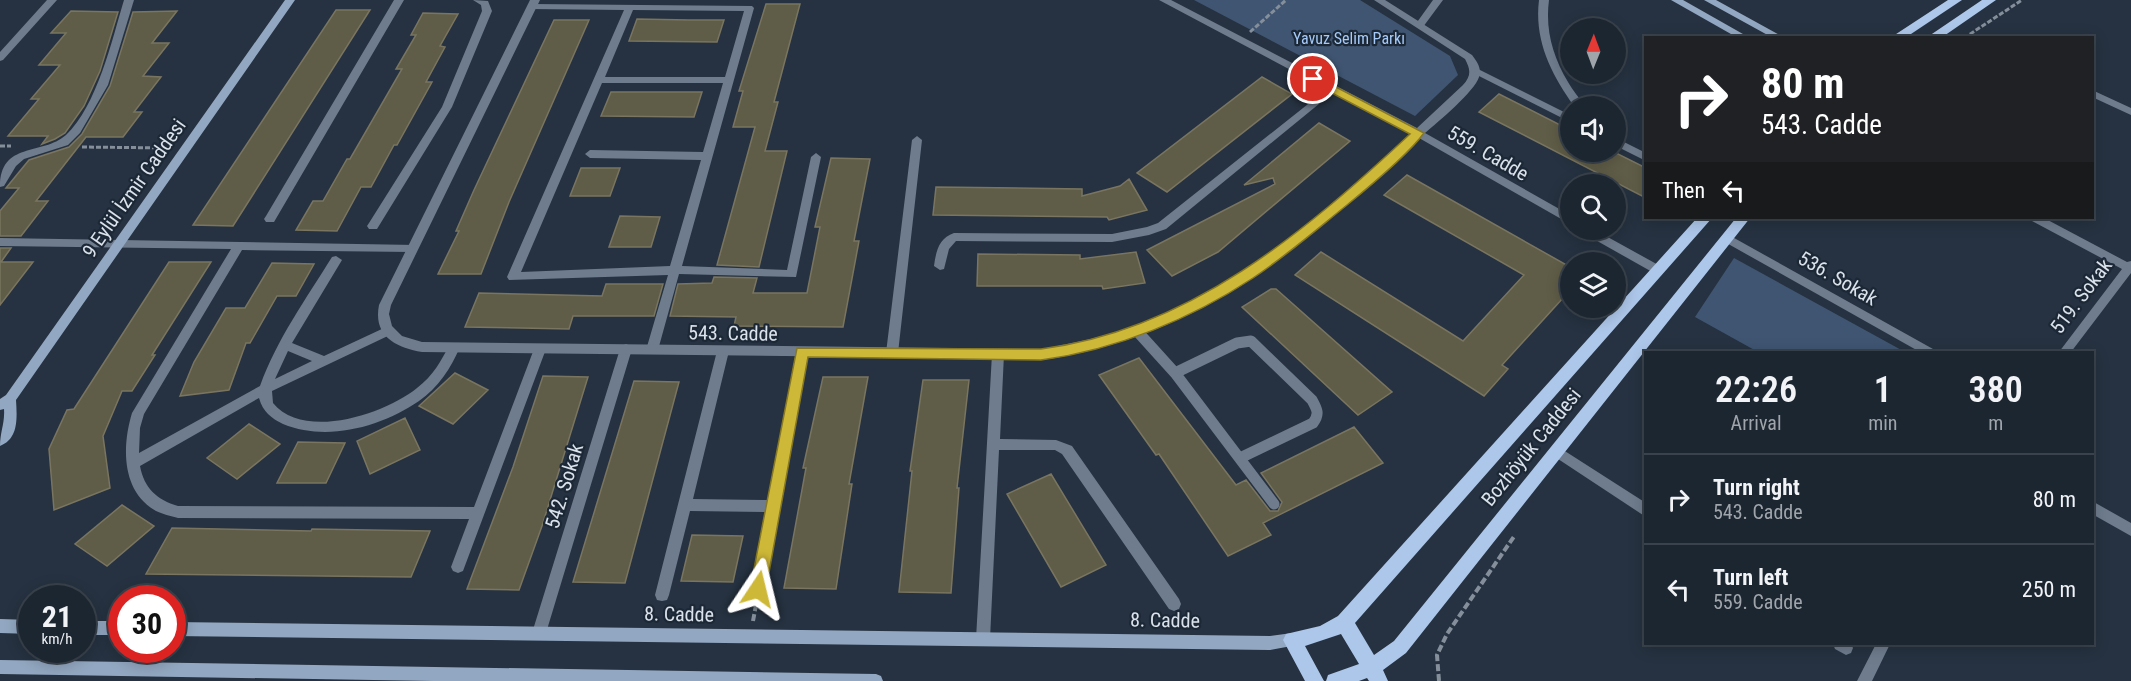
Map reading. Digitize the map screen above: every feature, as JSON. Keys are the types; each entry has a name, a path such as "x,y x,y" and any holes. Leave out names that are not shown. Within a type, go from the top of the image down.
{"main road":[{"name":"9 Eylül İzmir Caddesi","path":"0,441 11,425 5,402 290,0"},
{"path":"1676,0 1742,36"},
{"path":"1709,0 1777,36"},
{"path":"1899,36 1956,0"},
{"path":"1935,36 1990,0"},
{"name":"Bozhöyük Caddesi","path":"1292,640 1312,637 1332,630 1344,622 1704,219"},
{"name":"Bozhöyük Caddesi","path":"1335,681 1375,674 1400,647 1742,219"},
{"path":"1344,622 1375,674"},
{"path":"0,627 18,627"},
{"name":"8. Cadde","path":"186,629 1270,643 1292,640"},
{"path":"1292,640 1315,681"},
{"path":"0,667 191,675 876,681"}],"street":[{"path":"0,58 52,0"},
{"path":"0,183 12,163 20,156 72,136 103,85 129,0"},
{"path":"270,219 399,0"},
{"path":"373,226 447,108 487,11 485,3 478,0"},
{"name":"559. Cadde","path":"1164,0 1418,133 1560,214"},
{"path":"1379,0 1469,57 1476,71 1560,114"},
{"path":"1420,26 1438,0"},
{"path":"1544,0 1543,22 1549,52 1572,96"},
{"path":"133,463 265,389 388,331 383,320 383,309 533,3 749,8 652,350"},
{"path":"630,7 513,277 675,270 792,274 816,157"},
{"name":"543. Cadde","path":"388,331 398,341 412,346 998,354 1041,354 1072,350 1137,331 1197,304 1259,268 1361,187 1471,82 1476,71"},
{"path":"598,80 729,80"},
{"path":"940,266 940,252 945,242 954,237 1112,238 1149,231 1162,226 1332,88"},
{"path":"2094,94 2131,112"},
{"path":"892,353 917,140"},
{"path":"1626,147 1644,157"},
{"path":"590,154 707,156"},
{"path":"2038,219 2130,267"},
{"name":"536. Sokak","path":"1727,238 1927,351"},
{"path":"1605,240 1658,270"},
{"path":"0,242 412,248"},
{"path":"239,245 143,403 133,432 133,463 137,484 143,493 169,511 479,513"},
{"path":"336,260 286,345 265,389 264,398 269,408 290,422 321,426 355,423 374,418 414,398 445,368 454,347"},
{"name":"519. Sokak","path":"2066,351 2130,267"},
{"path":"286,345 324,361"},
{"path":"458,567 540,349"},
{"name":"542. Sokak","path":"539,633 626,350"},
{"path":"662,595 723,351"},
{"path":"758,589 802,352"},
{"path":"983,639 998,354"},
{"path":"993,444 1056,445 1067,450 1174,604"},
{"path":"1557,451 1644,510"},
{"path":"685,505 774,506"},
{"path":"2094,508 2131,530"},
{"path":"1864,681 1882,645"}],"lane":[{"path":"1137,331 1175,373 1274,504"},
{"path":"1175,373 1237,343 1251,341 1256,343 1312,400 1318,410 1317,418 1313,423 1240,458"}],"path":[{"path":"1241,40 1286,0"},
{"path":"1967,36 2022,0"},
{"path":"0,146 186,148"},
{"path":"750,636 758,589"},
{"path":"1439,681 1437,655 1447,634"}],"green space":[{"name":"Yavuz Selim Parkı","path":"1194,0 1360,0 1450,56 1458,75 1415,116"},
{"path":"1734,258 1903,351 1756,351 1695,317"}],"building":[{"path":"766,4 800,4 774,102 778,102 765,151 787,151 759,267 717,265 755,127 733,127 743,91 739,91"},
{"path":"336,10 370,10 233,226 193,225"},
{"path":"71,11 118,12 100,71 84,106 65,133 55,139 42,144 48,136 8,136 39,99 31,99 60,65 39,65 66,33 51,33"},
{"path":"177,11 152,43 169,43 143,76 161,77 134,112 142,112 123,137 86,137 36,201 48,201 21,236 0,236 0,211 19,188 6,188 29,160 69,147 82,134 110,86 133,12"},
{"path":"423,13 458,14 440,46 445,47 426,82 432,82 397,145 394,145 371,187 361,187 337,231 296,230 313,201 323,201 347,159 350,159 402,69 396,69 416,35 411,35"},
{"path":"637,19 724,20 717,42 629,41"},
{"path":"554,20 589,20 509,202 481,274 438,274 459,231 456,231 474,190"},
{"path":"1262,77 1292,94 1167,192 1137,173"},
{"path":"611,92 702,92 694,117 601,116"},
{"path":"1499,94 1560,125 1560,154 1479,112"},
{"path":"1319,123 1350,141 1218,252 1172,276 1147,250 1275,184 1273,178 1244,185"},
{"path":"831,158 870,159 854,241 859,241 843,327 734,326 736,317 670,316 678,284 712,283 714,277 757,278 753,293 807,293 820,227 815,227"},
{"path":"1626,158 1644,167 1644,197 1626,188 1626,174 1599,174 1576,162 1626,162"},
{"path":"581,168 620,168 610,196 570,196"},
{"path":"1407,175 1560,261 1560,301 1502,365 1508,369 1484,396 1295,275 1321,252 1463,341 1524,275 1384,195"},
{"path":"1129,179 1147,210 1109,220 1107,217 933,215 936,187 1082,189 1082,196 1120,186"},
{"path":"620,216 660,217 651,247 609,247"},
{"path":"0,248 11,248 1,262 33,262 0,305"},
{"path":"1136,252 1145,283 1103,289 1102,286 977,286 978,254 1080,255 1080,259"},
{"path":"169,262 211,262 132,391 122,391 103,436 110,488 54,510 49,449 67,410 74,409"},
{"path":"272,263 314,264 296,296 277,296 250,343 246,343 229,390 180,396 194,362 226,308 245,308"},
{"path":"606,284 663,284 654,316 573,316 569,329 465,327 479,293 602,296"},
{"path":"1271,289 1276,289 1392,392 1358,415 1242,307"},
{"path":"1139,358 1236,485 1246,480 1270,511 1278,511 1282,502 1261,473 1354,427 1383,463 1263,523 1271,535 1228,556 1159,454 1156,455 1099,375"},
{"path":"455,373 488,390 453,424 419,406"},
{"path":"543,376 588,377 542,526 519,590 467,589 513,467"},
{"path":"823,377 868,377 849,484 852,484 836,589 784,588 806,468 803,468"},
{"path":"923,380 969,380 957,488 959,488 951,593 899,592 912,471 910,471"},
{"path":"634,381 679,382 625,583 573,582"},
{"path":"405,418 420,450 370,474 357,441"},
{"path":"249,424 280,444 237,479 207,458"},
{"path":"298,442 345,443 326,483 277,483"},
{"path":"1051,474 1106,565 1061,587 1007,494"},
{"path":"122,505 154,526 107,566 75,544"},
{"path":"172,528 430,531 411,577 146,574"},
{"path":"692,535 743,536 733,582 681,581"}],"route":[{"path":"758,589 802,352 1041,354 1100,343 1137,331 1197,304 1247,276 1283,251 1361,187 1418,133 1313,79"}]}
